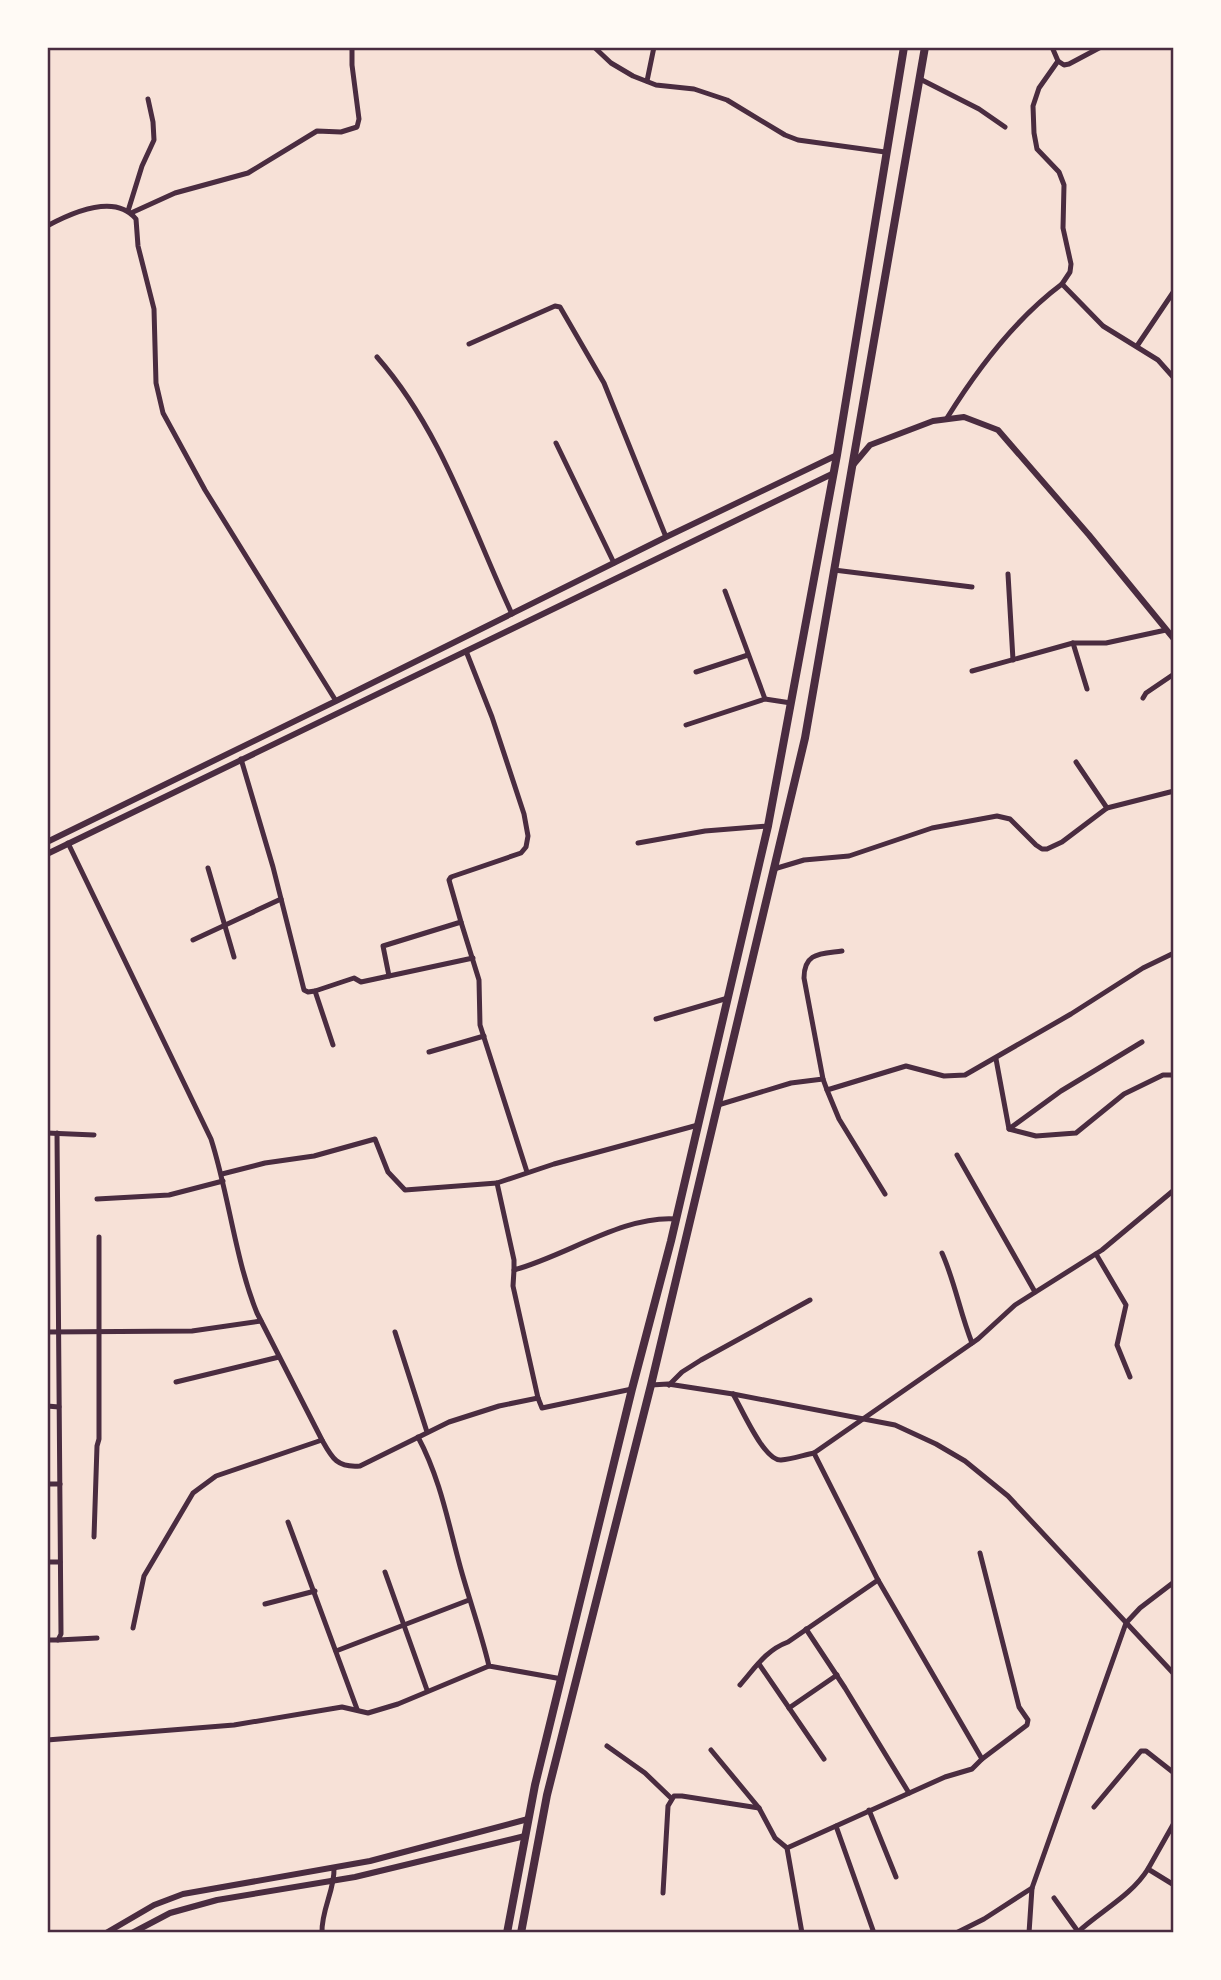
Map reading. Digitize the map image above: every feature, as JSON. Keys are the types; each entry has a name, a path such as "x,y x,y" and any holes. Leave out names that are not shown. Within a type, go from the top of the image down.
{"highway":[{"path":"507,1933 528,1819 676,1219 768,827 834,473 904,47"},
{"path":"521,1933 547,1794 651,1385 805,738 925,47"},
{"path":"837,455 857,444"},
{"path":"834,473 852,465"},
{"path":"632,1389 651,1385"}],"street":[{"path":"130,212 175,193 248,173 317,131 341,132 357,127 359,118 352,47"},
{"path":"594,47 611,63 647,82 694,89 727,100 798,140 885,152"},
{"path":"647,82 654,47"},
{"path":"1052,47 1058,61 1064,65 1101,47"},
{"path":"947,418 964,390 995,350 1040,300 1062,284 1070,272 1071,264 1063,228 1064,185 1059,172 1037,149 1034,133 1033,106 1039,88 1058,61"},
{"path":"920,79 967,102 1004,127"},
{"path":"130,212 142,166 154,140 148,99"},
{"path":"47,226 82,211 114,206 130,212 136,219 138,246 154,309 156,383 163,413 205,490 336,701"},
{"path":"1062,284 1103,326 1158,360 1174,378"},
{"path":"1137,346 1174,291"},
{"path":"469,344 555,306 560,307 604,383 666,537"},
{"path":"377,357 431,435 463,499 512,614"},
{"path":"857,444 870,445 947,418 964,417 998,430 1174,639"},
{"path":"555,443 614,563"},
{"path":"852,465 870,445"},
{"path":"47,842 837,455"},
{"path":"47,854 834,473"},
{"path":"834,570 972,587"},
{"path":"1008,574 1013,660"},
{"path":"725,591 765,699"},
{"path":"971,671 1073,643 1106,643 1166,630"},
{"path":"1073,643 1087,689"},
{"path":"466,651 492,718 524,814 528,836 526,847 521,853 451,877 449,880 479,980 480,1025 527,1172"},
{"path":"696,672 748,655"},
{"path":"1143,698 1174,674"},
{"path":"686,725 765,699 791,704"},
{"path":"241,759 304,990 308,992 354,978 360,982 473,958"},
{"path":"1076,762 1107,808"},
{"path":"774,869 804,860 849,856 932,828 997,816 1010,819 1032,842 1042,849 1047,849 1071,836 1107,808 1174,791"},
{"path":"638,843 705,831 768,827"},
{"path":"64,833 211,1139 222,1174 248,1292 330,1455 348,1467 360,1466 427,1432 477,1412 538,1398"},
{"path":"208,868 234,957"},
{"path":"193,940 281,899"},
{"path":"389,976 383,946 461,922"},
{"path":"842,951 812,957 804,967 804,978 827,1090 839,1119 885,1194"},
{"path":"827,1090 906,1066 944,1076 965,1075 996,1059 1143,968 1174,953"},
{"path":"315,990 333,1045"},
{"path":"656,1019 728,998"},
{"path":"429,1052 484,1036"},
{"path":"1009,1129 1061,1091 1142,1042"},
{"path":"996,1059 1009,1129"},
{"path":"1009,1129 1035,1136 1076,1133 1124,1094 1163,1075 1174,1075"},
{"path":"718,1105 791,1083 823,1079"},
{"path":"222,1174 265,1163 314,1156 375,1139 388,1172 405,1190 497,1183 527,1172 698,1125"},
{"path":"47,1133 94,1135"},
{"path":"57,1133 60,1637"},
{"path":"957,1155 1035,1292"},
{"path":"97,1199 169,1195 223,1181"},
{"path":"497,1183 514,1259 513,1286 542,1408 632,1389"},
{"path":"733,1394 761,1446 771,1456 779,1460 814,1453 972,1343 1015,1305 1096,1254 1174,1191"},
{"path":"514,1270 640,1223 658,1218 676,1219"},
{"path":"94,1537 99,1439 99,1237"},
{"path":"942,1252 952,1275 972,1343"},
{"path":"1096,1254 1126,1305 1117,1345 1130,1377"},
{"path":"669,1385 682,1372 701,1360 810,1300"},
{"path":"47,1332 192,1331 261,1321"},
{"path":"395,1332 427,1432"},
{"path":"176,1382 279,1357"},
{"path":"651,1385 733,1394 895,1425 936,1444 965,1461 1008,1496 1174,1674"},
{"path":"47,1406 60,1407"},
{"path":"418,1437 432,1463 445,1504 489,1666"},
{"path":"133,1628 145,1576 193,1493 216,1476 322,1440"},
{"path":"814,1453 878,1580 982,1759"},
{"path":"47,1484 60,1484"},
{"path":"288,1522 358,1709"},
{"path":"786,1849 869,1810 972,1769 1027,1726 1016,1696 980,1553"},
{"path":"47,1562 60,1562"},
{"path":"385,1572 427,1690"},
{"path":"740,1685 775,1646 788,1642 878,1580"},
{"path":"1029,1933 1032,1888 1126,1623 1140,1608 1174,1582"},
{"path":"265,1604 315,1591"},
{"path":"336,1651 469,1600"},
{"path":"806,1629 909,1793"},
{"path":"47,1640 60,1637 97,1638"},
{"path":"759,1664 824,1759"},
{"path":"47,1740 234,1725 342,1707 368,1713 489,1666 562,1679"},
{"path":"789,1709 837,1675"},
{"path":"607,1746 645,1773 671,1798"},
{"path":"711,1750 759,1808 775,1838 786,1849 802,1933"},
{"path":"1094,1807 1141,1751 1146,1751 1174,1773"},
{"path":"663,1893 668,1806 671,1798 682,1796 759,1808"},
{"path":"869,1810 896,1877"},
{"path":"106,1933 154,1905 183,1894 334,1868 419,1849 528,1819"},
{"path":"1054,1898 1078,1932 1139,1883 1174,1823"},
{"path":"836,1826 874,1933"},
{"path":"132,1933 170,1913 191,1906 418,1863 525,1836"},
{"path":"322,1933 327,1898 335,1880 334,1868"},
{"path":"1148,1868 1174,1885"},
{"path":"956,1933 984,1919 1032,1888"}]}
